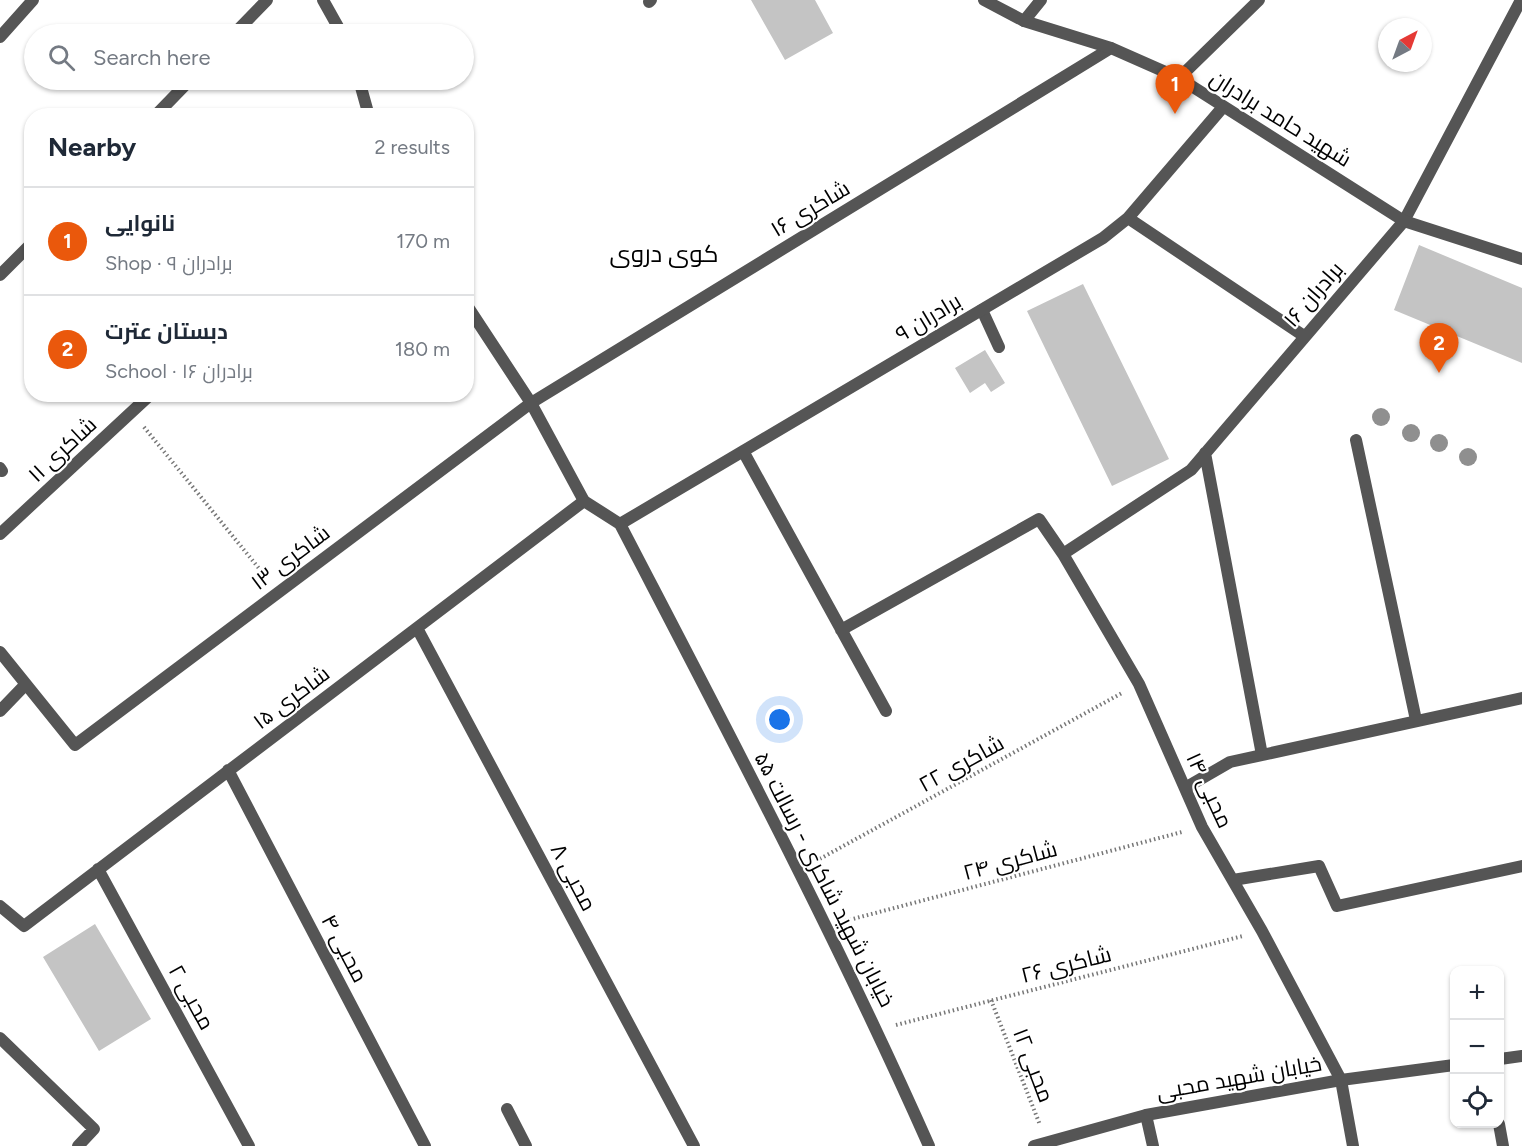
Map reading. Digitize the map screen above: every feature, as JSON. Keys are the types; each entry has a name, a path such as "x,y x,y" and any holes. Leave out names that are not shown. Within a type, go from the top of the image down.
{"street":[{"path":"0,37 33,0"},
{"path":"244,24 267,0"},
{"path":"323,0 336,24"},
{"name":"شهید حامد برادران","path":"984,0 1024,21 1111,48 1179,78 1404,221 1522,259"},
{"path":"1024,21 1041,0"},
{"path":"1179,78 1259,0"},
{"name":"برادران ۱۶","path":"1063,554 1191,470 1404,221 1521,0"},
{"name":"شاکری ۱۶","path":"531,403 1111,48"},
{"path":"163,108 180,90"},
{"path":"362,90 367,108"},
{"name":"برادران ۹","path":"620,524 1103,238 1128,218 1223,107"},
{"path":"1128,218 1304,336"},
{"path":"0,275 24,251"},
{"path":"982,310 999,347"},
{"path":"474,316 531,403 584,501 620,524"},
{"name":"شاکری ۱۱","path":"0,534 144,402"},
{"name":"شاکری ۱۳","path":"26,684 75,745 531,403"},
{"path":"1356,440 1416,720"},
{"path":"743,451 885,711"},
{"path":"1205,453 1262,755"},
{"name":"شاکری ۱۵","path":"0,906 24,926 584,501"},
{"name":"محبی ۱۴","path":"841,630 1039,519 1063,554 1138,684 1202,826 1262,931 1341,1080 1353,1146"},
{"name":"خیابان شهید شاکری - رسالت ۵۵","path":"620,524 799,870 878,1029 929,1146"},
{"name":"محبی ۸","path":"417,628 694,1146"},
{"path":"0,652 26,684 0,711"},
{"path":"1185,788 1230,762 1522,698"},
{"name":"محبی ۴","path":"228,770 425,1146"},
{"path":"1233,880 1319,866 1336,906 1522,866"},
{"name":"محبی ۲","path":"98,869 249,1146"},
{"path":"0,1038 94,1129 78,1146"},
{"path":"1504,1058 1522,1056"},
{"name":"خیابان شهید محبی","path":"1040,1144 1146,1115 1341,1080 1450,1066"},
{"path":"507,1109 526,1146"},
{"path":"1146,1115 1153,1146"},
{"path":"1500,1128 1503,1146"}],"path":[{"path":"132,413 278,592"},
{"name":"شاکری ۲۲","path":"799,870 1138,684"},
{"name":"شاکری ۲۴","path":"826,926 1202,826"},
{"name":"شاکری ۲۶","path":"878,1029 1262,931"},
{"name":"محبی ۱۲","path":"991,1000 1040,1144"}],"building":[{"path":"751,0 815,0 833,33 785,60"},
{"path":"1419,245 1522,288 1522,363 1394,310"},
{"path":"1083,284 1169,459 1112,486 1027,311"},
{"path":"985,350 1005,383 991,392 985,383 970,393 955,368"},
{"path":"95,924 151,1019 99,1051 43,957"}],"place":[{"name":"نانوایی","path":"1175,114"},
{"name":"دبستان عترت","path":"1439,373"}],"district":[{"name":"کوی دروی","path":"664,254"}]}
